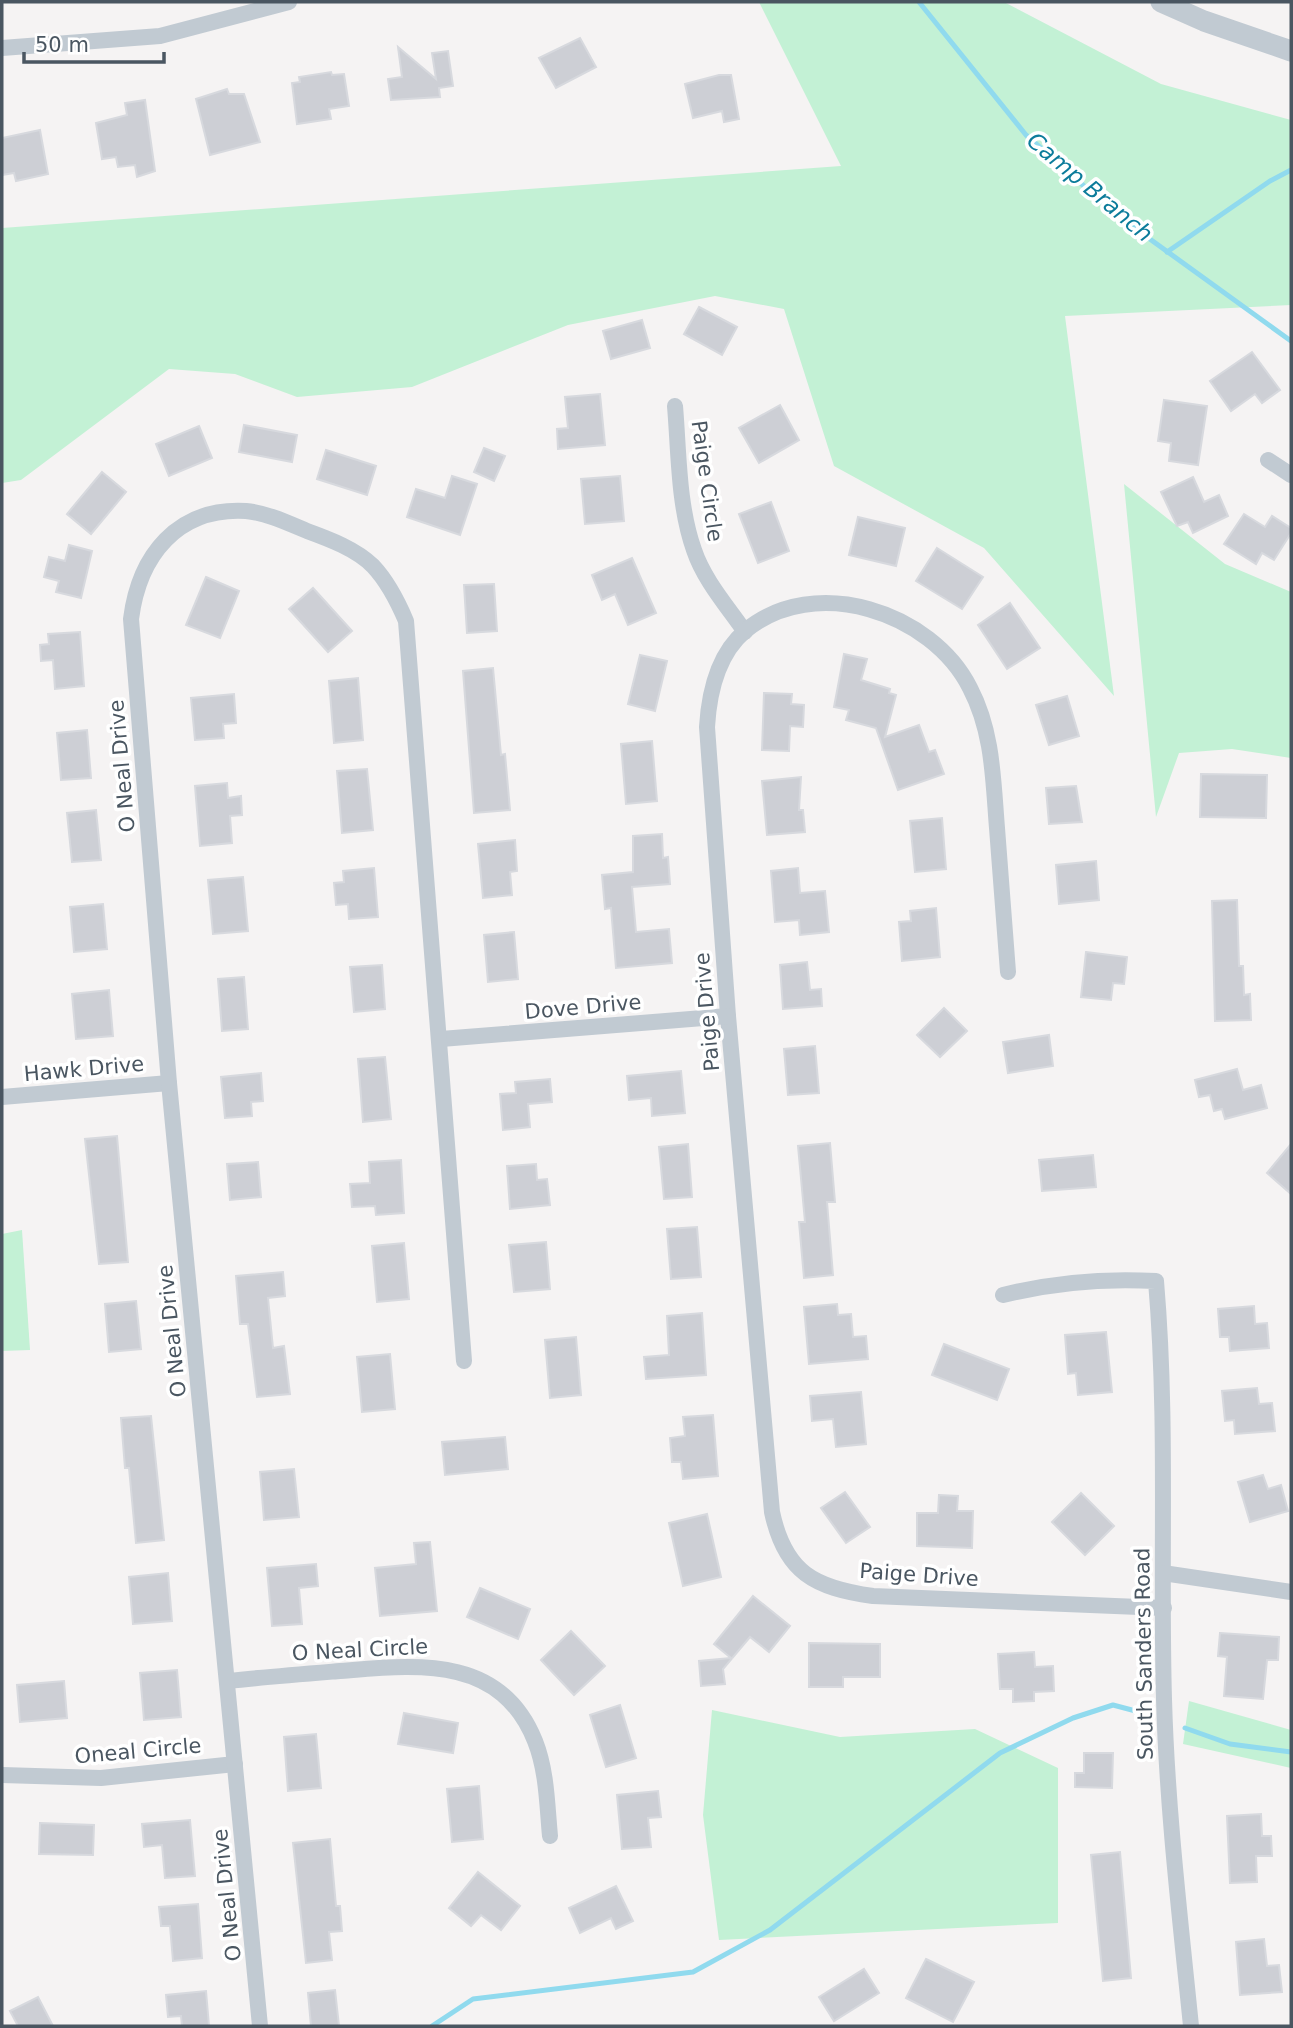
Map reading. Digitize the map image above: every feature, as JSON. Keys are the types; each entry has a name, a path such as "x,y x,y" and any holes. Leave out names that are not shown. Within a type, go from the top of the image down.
{"street":[{"path":"2,48 160,36 289,2"},
{"path":"1161,2 1204,21 1291,51"},
{"name":"Paige Circle","path":"675,406 683,499 694,551 714,590 745,632"},
{"path":"1268,460 1291,475"},
{"name":"O Neal Drive","path":"260,2026 169,1083 131,620 135,592 142,572 156,550 188,523 227,512 267,515 355,552 373,566 389,588 406,621 441,1039 464,1361"},
{"name":"Paige Drive","path":"1008,972 988,734 969,685 953,663 930,640 903,623 878,611 853,605 827,603 795,608 766,619 745,632 723,659 713,683 707,727 728,1016 772,1512 784,1551 799,1570 819,1583 842,1591 873,1596 1164,1608"},
{"name":"Dove Drive","path":"441,1039 728,1016"},
{"name":"Hawk Drive","path":"2,1097 169,1083"},
{"name":"South Sanders Road","path":"1003,1295 1055,1282 1108,1278 1156,1281 1165,1434 1163,1573 1166,1750 1191,2026"},
{"path":"1163,1573 1291,1592"},
{"name":"O Neal Circle","path":"228,1681 433,1665 477,1679 494,1689 514,1708 535,1742 543,1772 550,1836"},
{"name":"Oneal Circle","path":"2,1775 101,1778 235,1764"}],"green space":[{"path":"759,2 1004,2 1161,84 1291,120 1291,305 1065,316 1114,696 984,548 834,466 784,309 715,296 568,325 412,387 297,397 235,374 169,369 21,480 2,483 2,228 841,166"},
{"path":"1124,484 1225,564 1291,592 1291,758 1232,749 1179,753 1156,817"},
{"path":"22,1230 30,1350 2,1351 2,1234"},
{"path":"1189,1701 1291,1730 1291,1768 1183,1744"},
{"path":"712,1710 840,1737 975,1729 1058,1768 1058,1923 719,1940 703,1815"}],"building":[{"path":"580,38 596,67 556,88 539,58"},
{"path":"398,47 436,79 432,53 448,51 453,86 439,88 440,97 391,100 388,79 402,77"},
{"path":"331,72 332,75 344,74 349,106 329,109 331,119 297,124 292,83 300,82 299,77"},
{"path":"719,75 731,75 739,119 724,122 722,111 693,118 685,84"},
{"path":"227,89 229,94 244,94 260,142 210,155 196,99"},
{"path":"145,100 155,171 137,177 135,165 118,167 116,157 102,159 96,123 127,115 125,103"},
{"path":"40,130 48,174 16,181 14,173 2,175 2,138"},
{"path":"699,307 737,327 722,355 684,334"},
{"path":"642,320 650,348 611,359 603,331"},
{"path":"1252,352 1280,390 1262,403 1255,394 1231,411 1210,381"},
{"path":"600,394 605,445 558,449 557,429 568,428 565,397"},
{"path":"1164,400 1207,406 1198,465 1169,461 1171,443 1158,441"},
{"path":"780,405 799,440 759,463 739,428"},
{"path":"244,425 297,435 292,462 239,452"},
{"path":"199,426 212,458 169,476 156,444"},
{"path":"484,448 505,456 494,481 474,472"},
{"path":"326,450 376,466 367,495 317,479"},
{"path":"102,472 126,492 91,534 67,514"},
{"path":"452,476 477,484 460,535 407,517 416,489 445,498"},
{"path":"620,476 624,521 585,524 581,479"},
{"path":"1193,477 1204,502 1219,495 1228,516 1193,533 1188,522 1177,526 1161,492"},
{"path":"771,502 789,551 758,563 739,514"},
{"path":"1244,514 1265,527 1272,516 1291,528 1291,533 1274,560 1262,553 1256,564 1224,544"},
{"path":"858,517 905,528 896,566 849,555"},
{"path":"69,545 92,551 81,598 56,592 59,581 44,577 49,557 65,561"},
{"path":"937,548 983,577 962,609 916,581"},
{"path":"632,558 656,613 628,625 615,594 602,600 592,575"},
{"path":"206,577 239,591 220,638 186,625"},
{"path":"494,584 497,631 467,633 464,585"},
{"path":"313,588 352,631 328,652 289,609"},
{"path":"1010,603 1040,648 1007,669 978,625"},
{"path":"80,632 84,686 55,689 53,660 41,661 40,645 49,644 48,634"},
{"path":"844,654 867,659 861,680 890,689 889,693 896,695 885,737 919,725 929,752 935,750 944,774 898,790 876,728 846,720 849,710 834,707"},
{"path":"640,655 667,661 655,711 628,704"},
{"path":"493,668 501,755 505,754 510,810 474,813 463,671"},
{"path":"358,678 363,740 334,743 329,681"},
{"path":"764,693 792,694 791,704 804,705 803,727 790,726 789,751 762,750"},
{"path":"234,694 236,723 223,724 224,738 195,740 191,698"},
{"path":"1067,696 1079,736 1049,745 1036,705"},
{"path":"87,730 91,778 61,780 57,733"},
{"path":"652,741 657,801 626,804 621,744"},
{"path":"367,769 373,830 342,833 337,771"},
{"path":"1201,774 1267,775 1266,818 1200,817"},
{"path":"801,777 799,810 803,810 805,832 767,835 762,781"},
{"path":"227,783 228,798 241,796 242,815 230,816 232,843 200,846 195,786"},
{"path":"1076,786 1082,822 1049,824 1046,788"},
{"path":"96,810 101,860 72,862 67,813"},
{"path":"942,818 946,869 915,872 910,821"},
{"path":"662,834 663,858 668,857 670,884 632,887 636,932 669,929 672,963 616,968 611,908 605,909 602,875 633,872 633,836"},
{"path":"515,840 517,871 510,872 512,895 483,898 478,844"},
{"path":"1096,861 1099,900 1059,904 1056,865"},
{"path":"374,868 378,917 349,919 348,904 336,905 334,883 344,882 343,871"},
{"path":"798,868 800,893 825,891 829,932 800,935 799,920 775,922 771,871"},
{"path":"243,877 248,931 213,934 208,880"},
{"path":"1237,900 1239,966 1243,966 1244,995 1250,994 1251,1020 1215,1021 1212,901"},
{"path":"103,904 107,949 74,952 70,907"},
{"path":"936,908 940,957 902,961 899,922 911,921 910,911"},
{"path":"514,932 518,979 488,982 484,935"},
{"path":"1086,952 1127,957 1124,984 1113,983 1111,1000 1081,997"},
{"path":"807,962 810,990 821,989 822,1006 783,1009 780,965"},
{"path":"382,965 385,1009 354,1012 350,967"},
{"path":"244,977 248,1029 222,1031 218,979"},
{"path":"109,990 113,1036 76,1039 72,994"},
{"path":"944,1008 967,1031 940,1057 917,1035"},
{"path":"1049,1035 1053,1066 1008,1073 1003,1042"},
{"path":"815,1046 819,1093 788,1095 784,1049"},
{"path":"385,1057 391,1119 363,1122 358,1059"},
{"path":"1237,1069 1243,1090 1261,1085 1267,1108 1225,1119 1222,1109 1214,1111 1210,1095 1199,1097 1195,1080"},
{"path":"681,1071 685,1113 652,1116 651,1098 629,1100 627,1076"},
{"path":"261,1073 263,1101 251,1102 252,1116 225,1118 221,1077"},
{"path":"550,1079 552,1102 528,1104 530,1127 503,1130 500,1094 516,1093 515,1082"},
{"path":"117,1136 128,1262 99,1264 85,1139"},
{"path":"830,1143 835,1202 827,1202 833,1275 804,1278 799,1222 805,1222 798,1146"},
{"path":"688,1144 692,1197 664,1199 659,1147"},
{"path":"1291,1144 1291,1194 1267,1173"},
{"path":"1093,1155 1096,1187 1042,1191 1039,1160"},
{"path":"401,1160 404,1213 376,1215 375,1206 352,1207 350,1184 370,1183 369,1162"},
{"path":"258,1162 261,1197 230,1200 227,1164"},
{"path":"536,1164 537,1180 547,1179 550,1205 510,1209 507,1166"},
{"path":"697,1227 701,1277 671,1279 667,1229"},
{"path":"546,1242 550,1289 514,1292 509,1245"},
{"path":"404,1243 409,1299 377,1302 372,1246"},
{"path":"283,1272 285,1296 268,1298 273,1348 284,1346 290,1394 257,1397 248,1324 240,1324 236,1276"},
{"path":"136,1301 141,1349 109,1352 105,1304"},
{"path":"837,1304 838,1315 851,1314 853,1337 866,1336 868,1359 809,1364 804,1307"},
{"path":"1254,1306 1255,1324 1267,1323 1269,1348 1230,1351 1229,1337 1220,1337 1218,1309"},
{"path":"702,1313 706,1375 646,1379 644,1357 669,1355 667,1316"},
{"path":"1106,1332 1112,1392 1078,1395 1076,1373 1068,1374 1065,1335"},
{"path":"576,1337 581,1395 550,1398 545,1340"},
{"path":"944,1344 1009,1369 997,1400 932,1375"},
{"path":"390,1354 395,1409 362,1412 357,1357"},
{"path":"1257,1388 1259,1404 1272,1403 1275,1431 1235,1434 1234,1420 1225,1421 1222,1391"},
{"path":"861,1392 866,1444 836,1447 833,1419 812,1421 810,1396"},
{"path":"713,1415 718,1476 683,1479 681,1462 672,1462 670,1438 685,1436 683,1417"},
{"path":"151,1416 164,1540 136,1543 121,1418"},
{"path":"505,1437 508,1469 445,1475 442,1442"},
{"path":"294,1469 299,1517 264,1520 260,1472"},
{"path":"1263,1475 1268,1489 1281,1485 1288,1511 1250,1522 1238,1482"},
{"path":"845,1492 870,1527 846,1543 821,1508"},
{"path":"1081,1493 1114,1526 1085,1555 1052,1522"},
{"path":"939,1495 958,1496 957,1511 973,1511 972,1548 917,1546 917,1513 938,1513"},
{"path":"707,1514 721,1577 683,1586 669,1523"},
{"path":"430,1542 437,1611 380,1616 375,1568 416,1564 414,1543"},
{"path":"316,1564 318,1586 299,1588 302,1624 272,1626 267,1568"},
{"path":"168,1573 172,1621 133,1624 129,1577"},
{"path":"480,1588 530,1609 518,1639 467,1617"},
{"path":"753,1596 790,1626 769,1652 750,1637 723,1669 725,1684 701,1686 699,1661 731,1658 714,1644"},
{"path":"571,1631 605,1666 574,1695 541,1660"},
{"path":"1220,1633 1279,1637 1278,1660 1267,1660 1263,1699 1224,1696 1227,1657 1218,1656"},
{"path":"809,1643 880,1644 880,1677 843,1677 843,1687 809,1687"},
{"path":"1034,1652 1035,1667 1053,1666 1054,1691 1034,1692 1034,1701 1013,1702 1013,1689 1000,1689 998,1654"},
{"path":"177,1670 181,1717 144,1720 140,1673"},
{"path":"64,1681 67,1718 20,1722 17,1685"},
{"path":"620,1705 636,1758 606,1767 590,1715"},
{"path":"404,1713 458,1723 453,1753 398,1744"},
{"path":"316,1734 321,1788 288,1791 284,1737"},
{"path":"1084,1753 1113,1753 1112,1788 1075,1787 1075,1773 1084,1773"},
{"path":"479,1786 483,1839 452,1842 447,1789"},
{"path":"658,1791 661,1817 648,1818 651,1847 622,1849 617,1795"},
{"path":"1261,1814 1262,1836 1271,1836 1272,1856 1256,1856 1257,1882 1230,1883 1227,1816"},
{"path":"190,1820 195,1876 165,1878 162,1845 144,1847 142,1824"},
{"path":"40,1823 94,1825 93,1855 39,1854"},
{"path":"330,1839 336,1906 340,1906 342,1931 329,1932 332,1960 306,1963 293,1843"},
{"path":"1120,1852 1131,1978 1103,1981 1091,1855"},
{"path":"478,1872 520,1906 501,1930 481,1915 471,1926 449,1908"},
{"path":"616,1886 633,1921 616,1929 611,1918 580,1933 569,1908"},
{"path":"198,1904 202,1958 173,1961 170,1926 161,1926 159,1907"},
{"path":"1264,1939 1267,1966 1279,1965 1282,1992 1240,1995 1236,1942"},
{"path":"926,1959 974,1982 953,2022 906,1998"},
{"path":"864,1969 879,1993 834,2021 819,1997"},
{"path":"335,1990 339,2026 311,2026 308,1993"},
{"path":"206,1991 209,2026 182,2026 181,2016 168,2017 166,1995"},
{"path":"38,1997 53,2026 18,2026 10,2011"}],"waterway":[{"name":"Camp Branch","path":"919,2 1026,135 1118,216 1291,341"},
{"path":"1167,252 1270,181 1291,170"},
{"path":"432,2026 473,1999 693,1972 770,1930 1000,1753 1073,1718 1113,1705 1147,1714"},
{"path":"1185,1728 1230,1744 1291,1752"}]}
